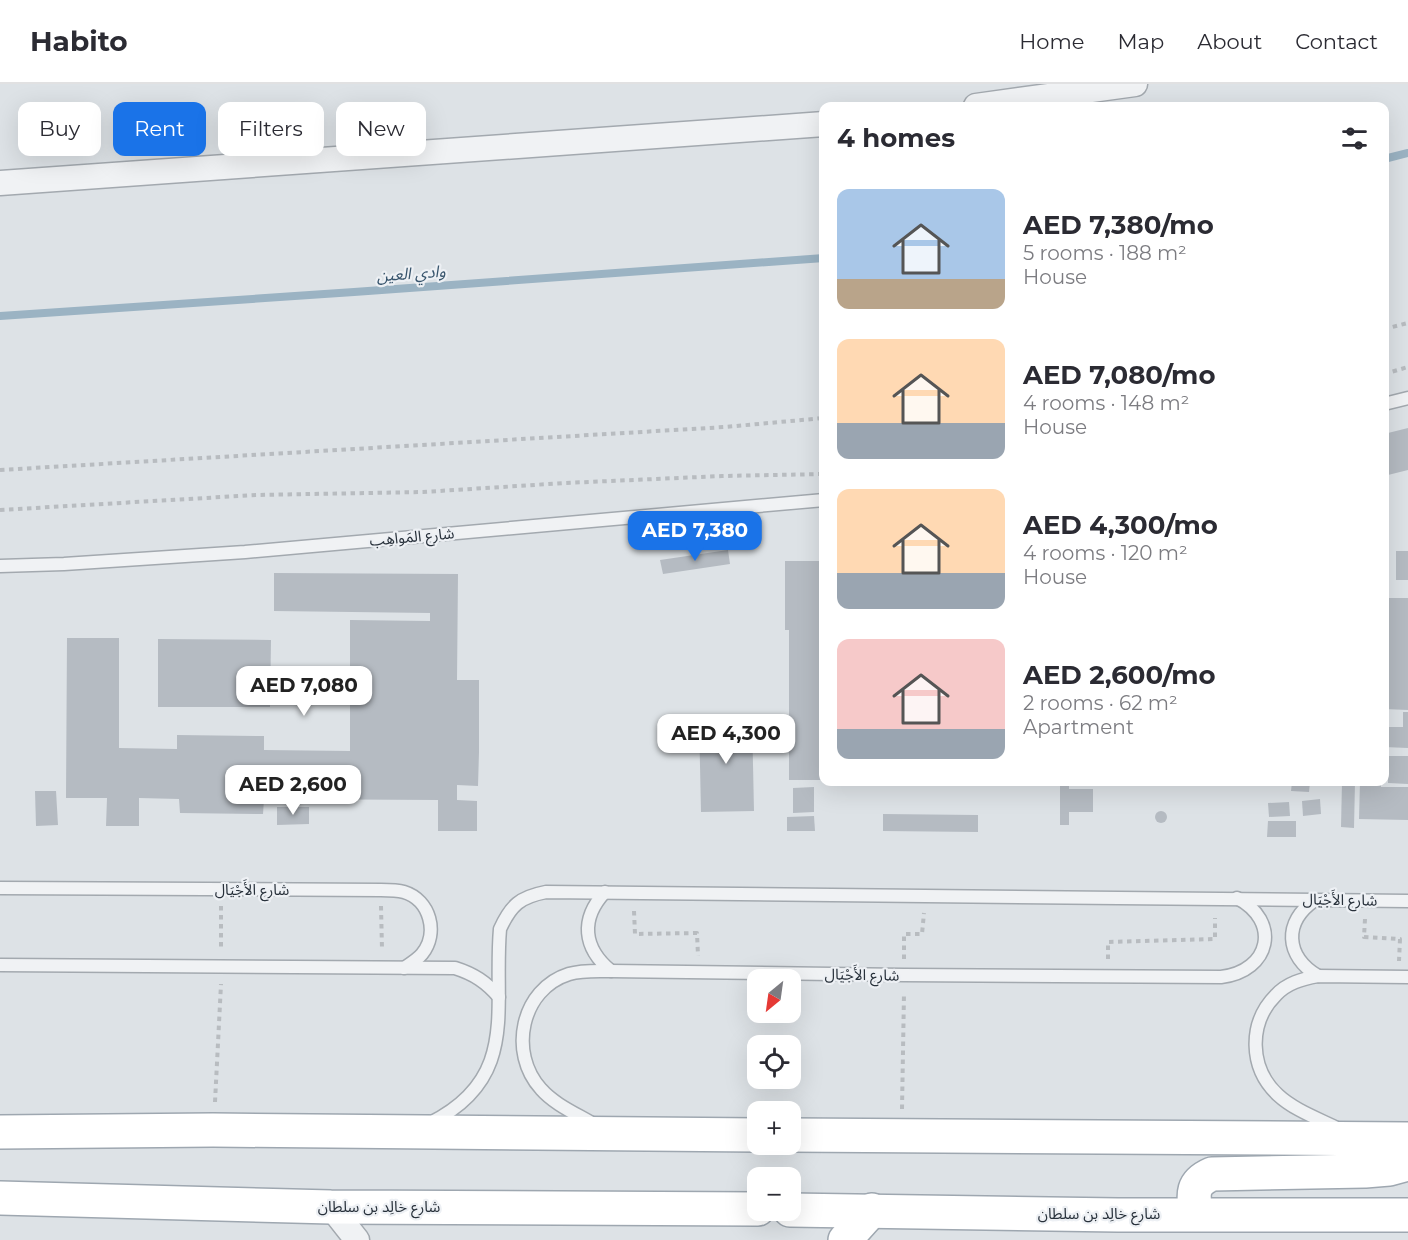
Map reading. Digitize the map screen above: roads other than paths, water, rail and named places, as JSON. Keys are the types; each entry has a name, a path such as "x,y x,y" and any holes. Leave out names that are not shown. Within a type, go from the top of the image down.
{"main road":[{"path":"6,1135 213,1130 747,1135"},
{"path":"801,1135 1408,1139"},
{"path":"1197,1214 1194,1192 1197,1183 1212,1174 1365,1171 1389,1169 1408,1164"},
{"name":"شارع خالِد بن سلطان","path":"0,1198 331,1207 747,1209"},
{"name":"شارع خالِد بن سلطان","path":"801,1209 1118,1215 1408,1215"},
{"path":"845,1240 872,1210"}],"street":[{"path":"1005,102 1135,84"},
{"path":"0,183 819,124"},
{"path":"331,1207 357,1240"}],"lane":[{"path":"1389,403 1408,398"},
{"name":"شارع المَواهِب","path":"0,567 245,552 819,500"},
{"name":"شارع الأَجْيَال","path":"0,888 381,890 406,893 417,899 425,908 430,919 431,932 429,943 422,954 404,968"},
{"name":"شارع الأَجْيَال","path":"408,1133 458,1107 481,1082 495,1050 498,1033 500,929 506,914 517,903 530,895 546,891 1236,897 1408,901"},
{"path":"605,892 596,902 590,914 588,927 593,952 611,971"},
{"name":"شارع الأَجْيَال","path":"609,1133 560,1105 541,1089 530,1075 524,1059 522,1042 524,1024 530,1008 552,982 568,975 584,971 611,971 1221,977 1236,975 1250,968 1259,957 1264,944 1264,929 1259,915 1249,904 1236,897"},
{"path":"1315,900 1304,908 1296,919 1292,932 1297,958 1306,969 1318,976"},
{"path":"0,965 455,968 472,974 487,984 498,997"},
{"path":"1356,1138 1295,1107 1279,1096 1266,1081 1258,1064 1255,1045 1257,1026 1265,1008 1276,994 1292,983 1318,976 1403,977"}],"waterway":[{"name":"وادي العين","path":"1389,158 1408,153"},
{"name":"وادي العين","path":"0,316 819,258"}]}
